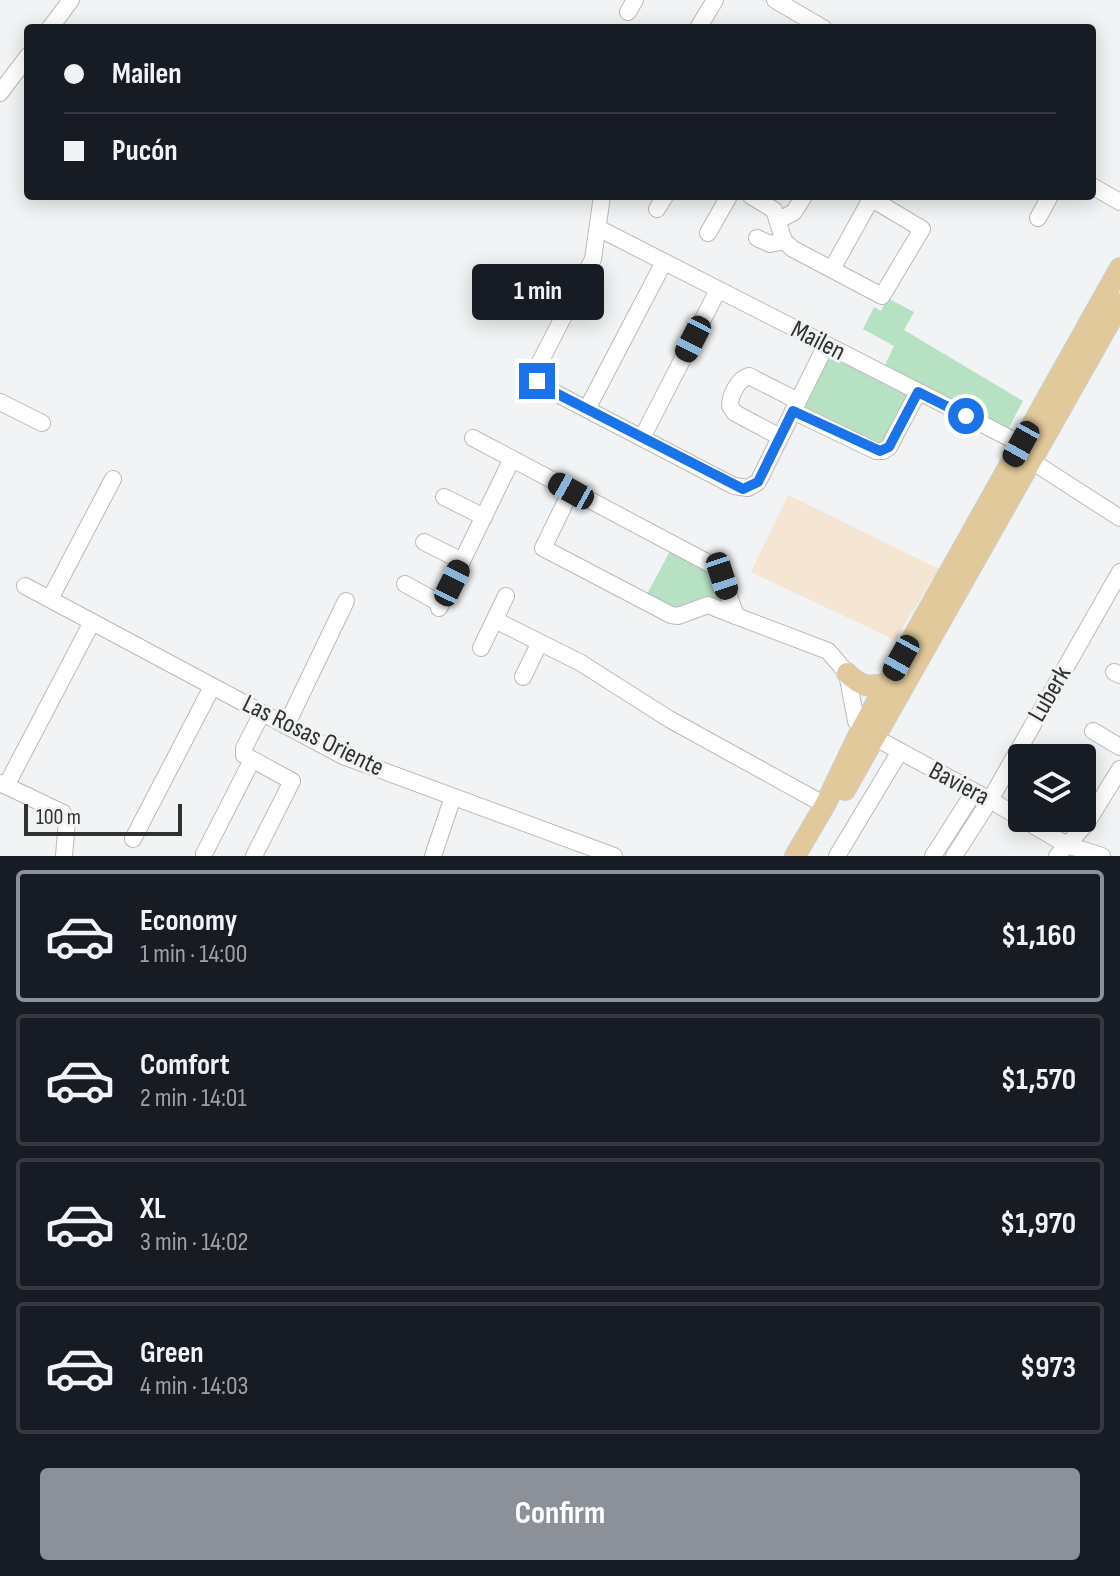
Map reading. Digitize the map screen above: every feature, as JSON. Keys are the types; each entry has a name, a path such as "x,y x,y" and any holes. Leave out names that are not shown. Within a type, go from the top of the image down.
{"main road":[{"path":"795,856 946,595 1025,452 1120,268"},
{"path":"1025,452 1120,304"},
{"path":"808,856 868,734 887,684 946,595"},
{"path":"847,673 859,685 887,684"}],"street":[{"path":"53,24 71,0"},
{"path":"690,24 705,0"},
{"path":"700,24 715,0"},
{"path":"775,0 803,23"},
{"path":"0,93 24,61"},
{"path":"1096,188 1120,202"},
{"path":"602,200 593,259 537,366 536,378 542,386 739,488 748,488 758,482 826,345"},
{"path":"708,233 727,200"},
{"path":"758,200 771,207 779,220 784,241 793,249 882,296 922,229 874,200"},
{"path":"779,220 794,212 802,200"},
{"path":"832,269 867,200"},
{"path":"1038,218 1048,200"},
{"name":"Mailen","path":"598,228 918,392 1025,452 1120,518"},
{"path":"757,238 770,244 784,241"},
{"path":"587,409 664,262"},
{"path":"642,438 718,290"},
{"path":"780,437 732,409 730,400 739,382 749,376 795,406 876,451 889,447 918,392"},
{"path":"0,402 42,423"},
{"path":"473,438 716,567 736,616"},
{"path":"405,584 440,606 512,459"},
{"path":"50,599 113,479"},
{"path":"571,491 543,548 671,615 678,616 708,605 828,651 847,673 856,721 868,734"},
{"path":"444,497 484,517"},
{"path":"424,542 462,561"},
{"name":"Luberk","path":"954,856 990,800 1120,572"},
{"name":"Las Rosas Oriente","path":"25,586 343,756 614,856"},
{"path":"481,648 506,596"},
{"path":"286,726 346,601"},
{"path":"495,620 581,663 669,719 825,805"},
{"path":"64,856 67,820 63,813 3,784 92,622"},
{"path":"523,677 539,644"},
{"path":"133,839 212,687"},
{"path":"254,856 292,781 244,755 244,748 262,713"},
{"path":"1093,731 1120,747"},
{"name":"Baviera","path":"868,734 990,800 1062,851 1102,856"},
{"path":"837,856 899,753"},
{"path":"204,854 252,760"},
{"path":"1062,851 1093,813 1120,769"},
{"path":"933,856 974,792"},
{"path":"433,856 453,797"}],"shaded area":[{"path":"788,495 939,569 895,640 751,572"}],"green space":[{"path":"887,298 914,312 904,330 1023,401 1008,429 885,365 894,346 863,329 874,307 881,311"},
{"path":"832,356 911,394 884,445 878,446 803,409"},
{"path":"670,551 702,565 714,575 726,607 680,611 646,596"}],"route":[{"path":"537,381 743,489 758,482 793,411 876,451 889,447 918,392 966,416"}]}
